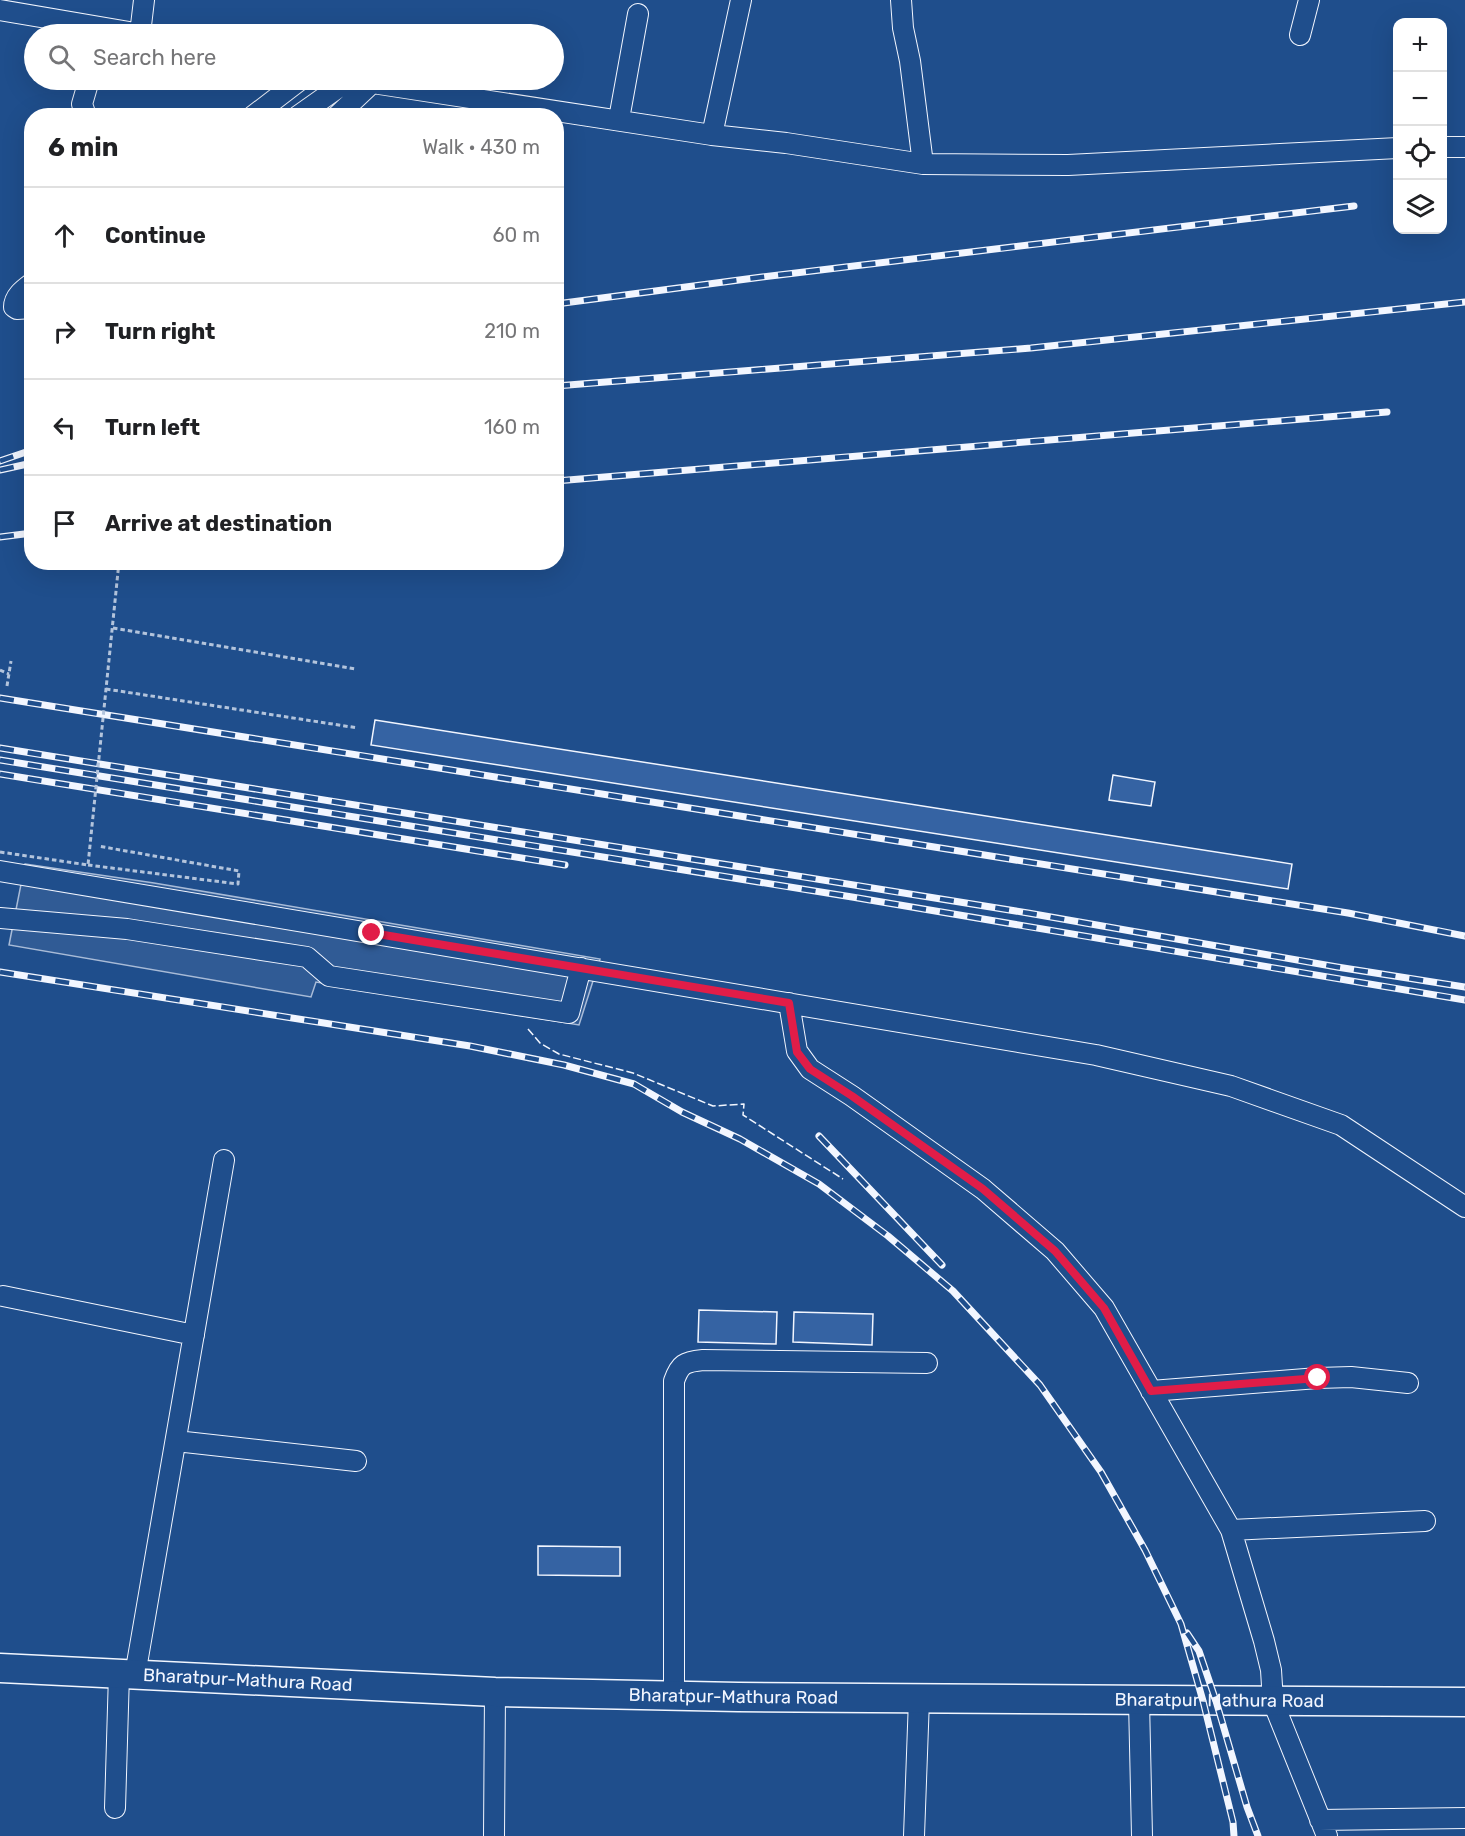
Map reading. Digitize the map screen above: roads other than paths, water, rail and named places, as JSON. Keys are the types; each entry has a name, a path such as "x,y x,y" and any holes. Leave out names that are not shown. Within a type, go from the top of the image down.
{"highway":[{"name":"Bharatpur-Mathura Road","path":"0,1668 495,1692 919,1699 1465,1702"}],"street":[{"path":"141,24 144,0"},
{"path":"712,135 741,0"},
{"path":"901,0 923,164"},
{"path":"1300,35 1309,0"},
{"path":"0,10 54,10 88,24"},
{"path":"619,119 638,14"},
{"path":"83,108 82,104 87,90"},
{"path":"263,108 287,90"},
{"path":"310,108 336,90"},
{"path":"345,108 365,90"},
{"path":"426,90 546,108"},
{"path":"564,111 712,135 786,143 923,164 1068,165 1393,148"},
{"path":"1447,147 1465,147"},
{"path":"0,871 1096,1055 1231,1086 1341,1125 1465,1207"},
{"path":"0,918 127,929 257,948 307,957 329,975 569,1013 581,968"},
{"path":"789,1003 797,1052 810,1069 983,1189 1055,1251 1104,1308 1231,1530 1264,1641 1271,1670 1273,1702 1323,1828 1465,1818"},
{"path":"115,1809 127,1674 176,1441 224,1160"},
{"path":"3,1296 194,1335"},
{"path":"674,1696 674,1381 678,1369 687,1362 703,1360 927,1363"},
{"path":"1151,1391 1318,1378 1351,1377 1408,1383"},
{"path":"176,1441 356,1461"},
{"path":"1231,1530 1425,1521"},
{"path":"494,1836 495,1692"},
{"path":"914,1836 919,1699"},
{"path":"1139,1701 1142,1836"}],"railway":[{"path":"564,303 1354,206"},
{"path":"564,385 1031,348 1465,302"},
{"path":"564,480 1387,412"},
{"path":"0,461 24,453"},
{"path":"0,470 24,465"},
{"path":"0,537 24,534"},
{"path":"0,698 1348,913 1465,936"},
{"path":"0,748 1028,913 1465,987"},
{"path":"0,760 852,897 1465,1000"},
{"path":"0,774 565,865"},
{"path":"0,972 470,1046 564,1065 634,1084 682,1112 740,1139 819,1184 888,1236 953,1291 1040,1385 1101,1472 1145,1550 1181,1624 1203,1701 1233,1822 1234,1836"},
{"path":"819,1136 942,1265"},
{"path":"1187,1633 1199,1651 1258,1836"}]}
